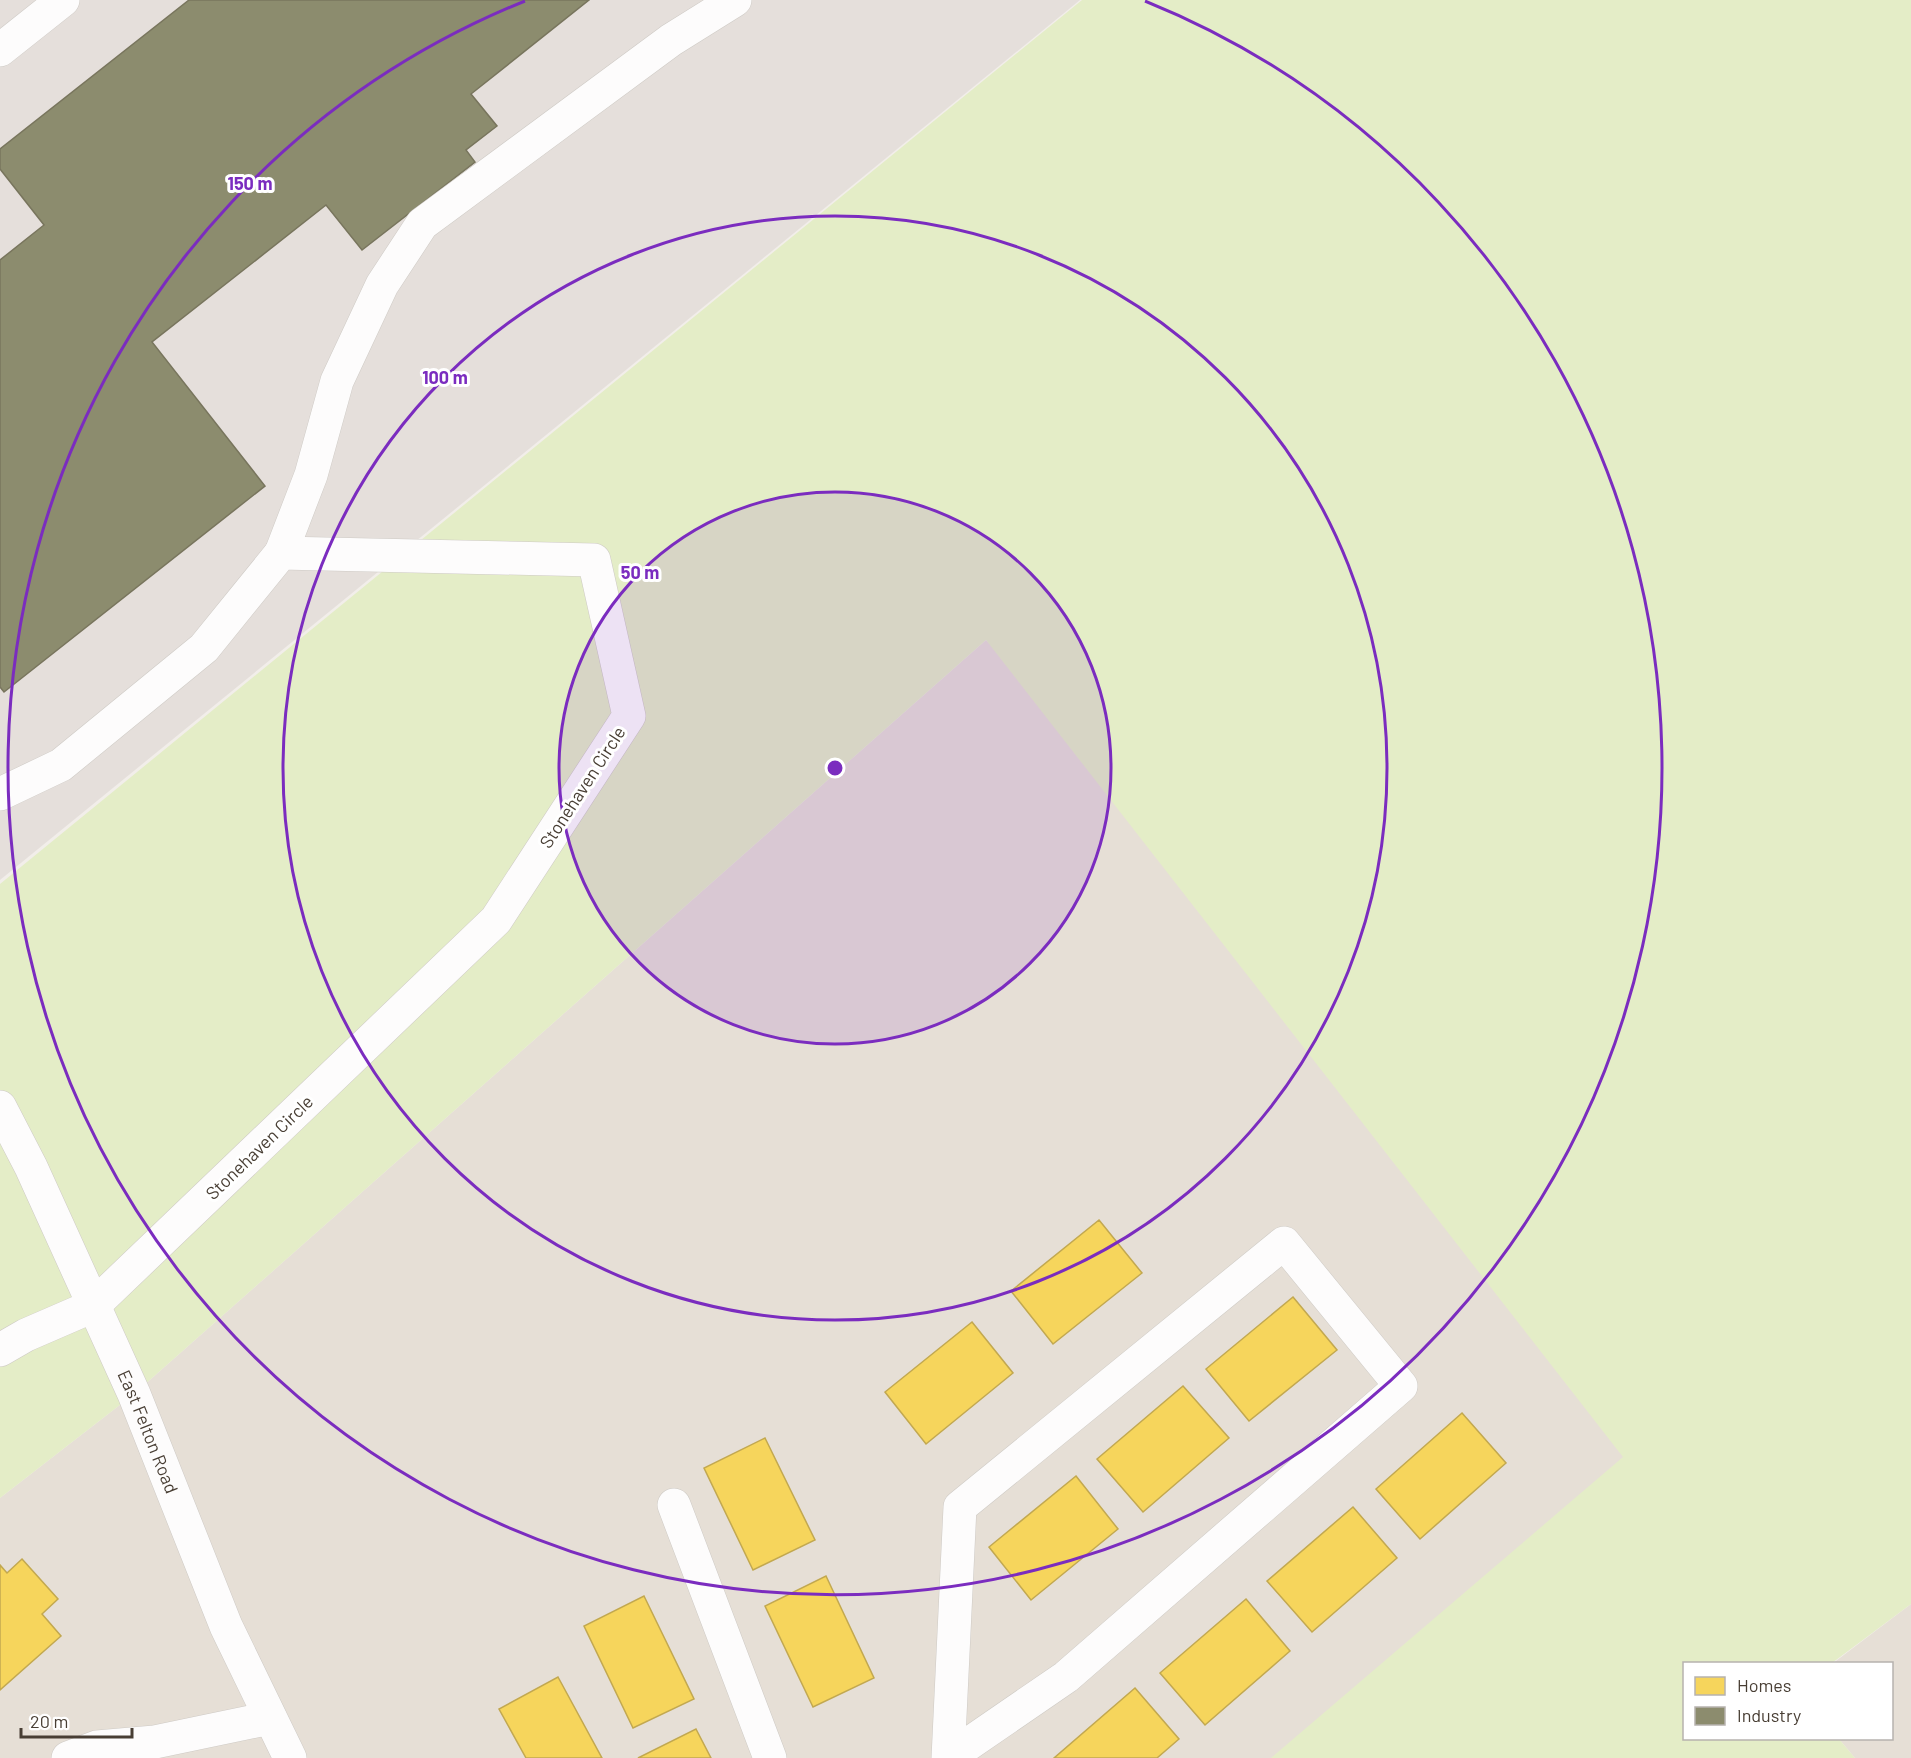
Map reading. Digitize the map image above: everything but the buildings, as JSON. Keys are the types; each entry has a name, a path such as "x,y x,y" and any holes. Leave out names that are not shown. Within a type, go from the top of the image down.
{"street":[{"path":"2,44 63,0"},
{"path":"0,794 61,765 204,648 280,553 311,475 337,381 382,285 422,224 662,47 735,0"},
{"name":"Stonehaven Circle","path":"93,1306 496,920 628,716 594,560 280,553"},
{"name":"East Felton Road","path":"0,1107 134,1394 226,1626 290,1758"},
{"path":"1284,1244 1401,1386 1066,1677 948,1758 960,1507 1284,1244"},
{"path":"0,1350 93,1306"},
{"path":"674,1505 771,1758"},
{"path":"68,1758 97,1747 155,1742 270,1718"}],"shaded area":[{"path":"0,0 1080,0 0,880"},
{"path":"986,640 1094,754 1624,1457 1278,1758 0,1758 0,1498 134,1394"},
{"path":"1911,1604 1911,1758 1855,1758 1840,1740 1893,1740 1893,1662 1835,1662"}],"green space":[{"path":"1082,0 1911,0 1911,1604 1833,1662 1683,1662 1683,1740 1840,1740 1855,1758 1271,1758 1623,1457 986,640 134,1394 0,1498 0,884"}]}
